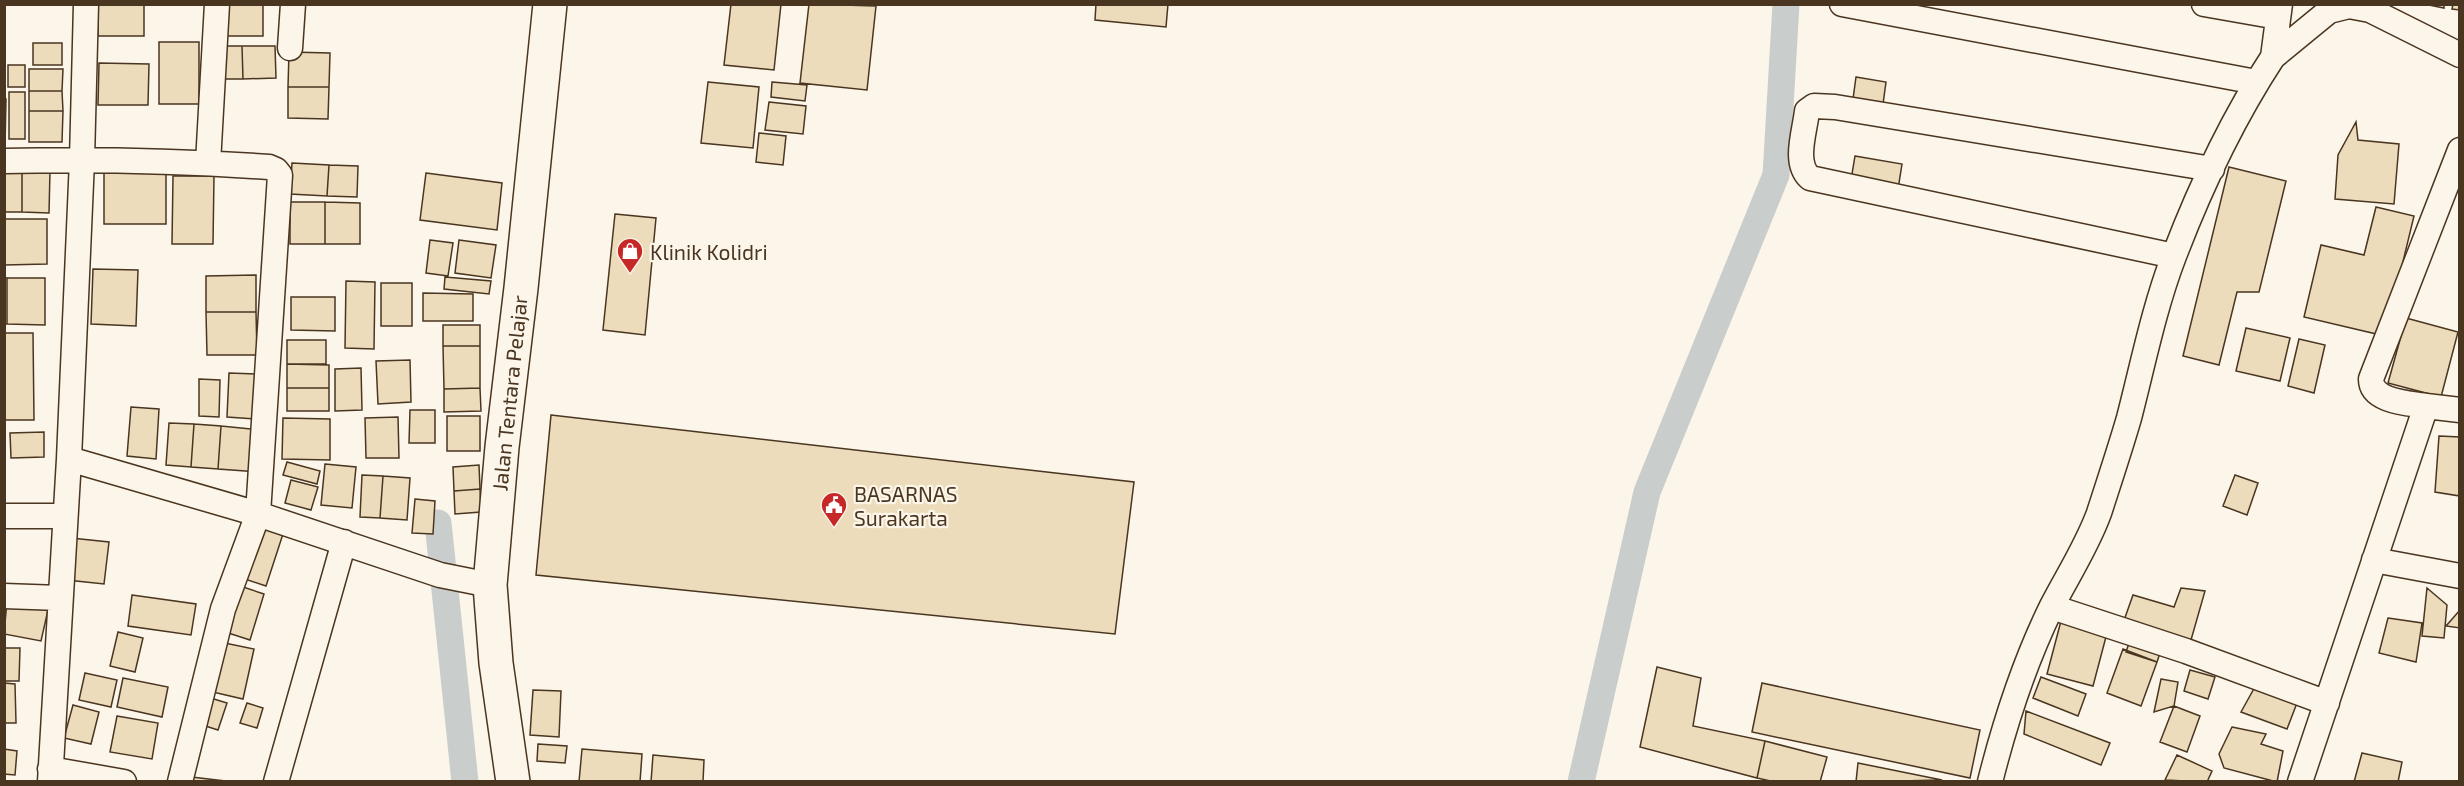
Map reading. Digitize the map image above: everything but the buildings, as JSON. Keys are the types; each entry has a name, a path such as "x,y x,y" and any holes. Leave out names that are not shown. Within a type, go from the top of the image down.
{"main road":[{"name":"Jalan Tentara Pelajar","path":"513,782 496,663 490,585 502,447 550,4"}],"street":[{"path":"86,4 82,160 69,459 50,775 124,782"},
{"path":"208,163 217,4"},
{"path":"290,48 293,4"},
{"path":"1842,4 2256,82"},
{"path":"2204,4 2279,11 2273,57"},
{"path":"1990,782 1997,753 2022,678 2052,607 2098,515 2174,256 2211,169 2256,82 2273,57 2329,11 2349,6 2370,10 2460,56"},
{"path":"2174,256 1810,178 1804,170 1801,159 1807,111 1814,106 1835,107 2211,169"},
{"path":"2460,150 2371,379 2373,390 2384,397 2460,411"},
{"path":"4,161 208,163 269,167 278,172 281,179 258,514 220,617 180,782"},
{"path":"2300,782 2426,406"},
{"path":"69,459 258,514 448,577 490,585"},
{"path":"4,516 65,516"},
{"path":"276,782 344,542"},
{"path":"2374,560 2460,576"},
{"path":"4,596 60,598"},
{"path":"2052,607 2186,651 2327,703"}],"waterway":[{"path":"1581,782 1647,492 1776,175 1786,4"},
{"path":"438,523 465,782"}],"place":[{"name":"Klinik Kolidri","path":"630,274"},
{"name":"BASARNAS Surakarta","path":"834,528"}]}
